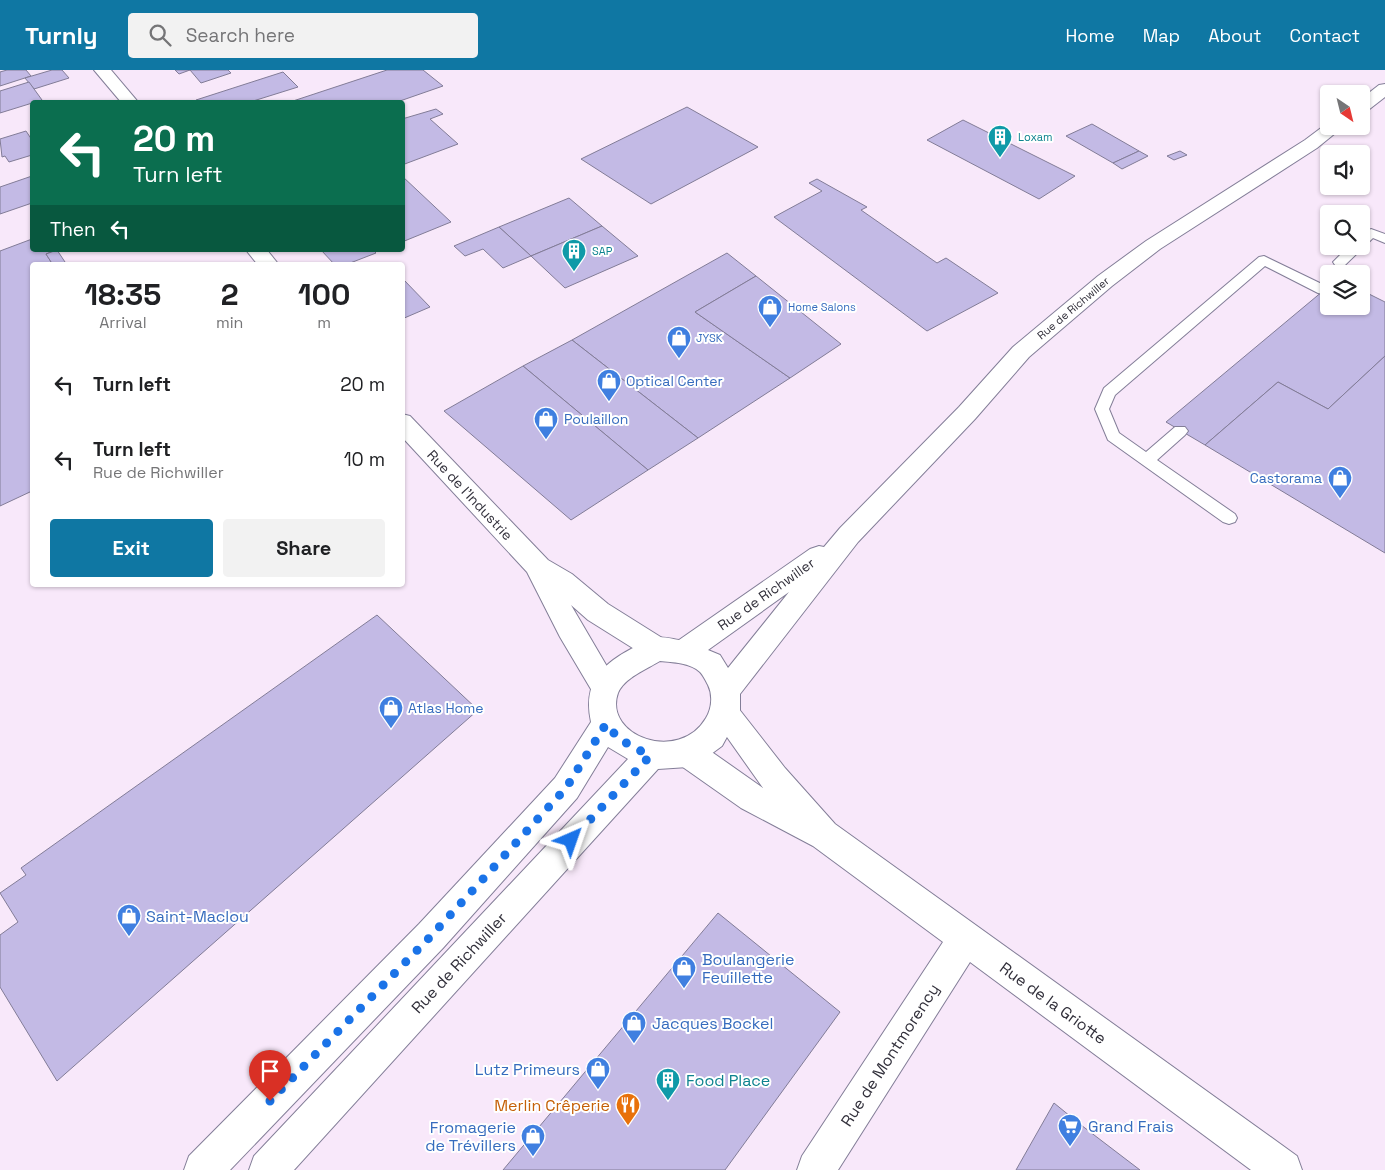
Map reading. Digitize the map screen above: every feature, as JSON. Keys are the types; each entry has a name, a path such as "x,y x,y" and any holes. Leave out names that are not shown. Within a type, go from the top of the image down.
{"main road":[{"path":"102,70 128,100"},
{"path":"1370,100 1385,89"},
{"name":"Rue de Richwiller","path":"725,702 849,535 967,413 1021,352 1105,281 1153,245 1323,135"},
{"path":"258,252 266,262"},
{"name":"Rue de l'Industrie","path":"405,425 539,567 563,582 598,612 670,650"},
{"name":"Rue de Richwiller","path":"670,650 739,615 849,535"},
{"name":"Rue de l'Industrie","path":"539,567 570,629 605,687"},
{"path":"670,650 710,663 725,702 711,737 688,752 650,756 619,739 606,724 602,706 605,687 624,666 670,650"},
{"name":"Rue de la Griotte","path":"725,702 774,778 824,835"},
{"path":"203,1170 431,936 566,788 606,724"},
{"name":"Rue de la Griotte","path":"688,752 752,798 824,835 1283,1170"},
{"name":"Rue de Richwiller","path":"268,1170 650,756"},
{"name":"Rue de Montmorency","path":"816,1170 965,939"}],"lane":[{"path":"1370,234 1385,240"},
{"path":"1340,262 1347,255"},
{"path":"1229,518 1113,436 1102,409 1109,392 1264,260 1320,288"},
{"path":"1146,460 1180,431"}],"shaded area":[{"path":"0,70 1385,70 1385,1170 0,1170"}],"building":[{"path":"26,70 31,76 0,86 0,72"},
{"path":"52,70 62,70 69,78 34,89 25,78"},
{"path":"175,70 190,70 179,74"},
{"path":"190,70 228,70 231,73 201,83"},
{"path":"387,70 423,70 443,86 403,100 296,100"},
{"path":"283,72 298,87 256,100 196,100"},
{"path":"29,82 42,100 30,100 30,104 0,113 0,91"},
{"path":"687,107 758,147 651,204 581,159"},
{"path":"436,109 443,114 430,119 458,144 405,164 405,118"},
{"name":"Loxam","path":"963,120 1075,176 1039,199 927,140"},
{"path":"1092,124 1139,151 1113,163 1066,136"},
{"path":"26,131 30,137 30,156 9,162 5,156 2,157 0,139"},
{"path":"1139,151 1148,156 1122,169 1113,163"},
{"path":"1180,151 1187,155 1174,160 1167,156"},
{"path":"30,177 30,204 0,214 0,187"},
{"path":"405,179 451,222 405,241"},
{"path":"817,179 867,207 861,210 937,263 946,258 998,293 927,331 774,217 822,191 809,183"},
{"path":"569,198 602,226 531,256 499,227"},
{"name":"SAP","path":"602,226 638,256 565,288 531,256"},
{"path":"499,227 531,256 503,268 483,249 465,256 454,246"},
{"path":"30,240 30,252 51,252 46,254 51,262 30,262 30,492 0,506 0,251"},
{"path":"58,252 65,262 51,262 46,254"},
{"path":"323,252 376,253 353,262 332,262"},
{"name":"JYSK","path":"727,253 756,276 695,312 790,378 698,438 572,340"},
{"name":"Home Salons","path":"756,276 841,344 790,378 695,312"},
{"path":"405,281 430,307 405,318"},
{"path":"1320,294 1320,315 1370,315 1370,294 1385,302 1385,356 1328,409 1278,382 1205,445 1166,422"},
{"name":"Optical Center","path":"572,340 698,438 648,470 523,366"},
{"name":"Castorama","path":"1385,356 1385,553 1205,445 1278,382 1328,409"},
{"name":"Poulaillon","path":"523,366 648,470 571,520 444,411"},
{"path":"377,615 478,710 57,1081 0,987 0,935 18,922 0,893 26,875 21,868"},
{"name":"Food Place","path":"718,913 840,1012 725,1170 503,1170"},
{"name":"Grand Frais","path":"1054,1103 1081,1125 1140,1170 1016,1170"}],"place":[{"name":"Loxam","path":"1000,158"},
{"name":"SAP","path":"574,272"},
{"name":"Home Salons","path":"770,328"},
{"name":"JYSK","path":"679,359"},
{"name":"Optical Center","path":"609,402"},
{"name":"Poulaillon","path":"546,440"},
{"name":"Castorama","path":"1340,499"},
{"name":"Atlas Home","path":"391,729"},
{"name":"Saint-Maclou","path":"129,937"},
{"name":"Boulangerie Feuillette","path":"684,989"},
{"name":"Jacques Bockel","path":"634,1044"},
{"name":"Lutz Primeurs","path":"598,1090"},
{"name":"Food Place","path":"668,1101"},
{"name":"Merlin Crêperie","path":"628,1126"},
{"name":"Grand Frais","path":"1070,1147"},
{"name":"Fromagerie de Trévillers","path":"533,1157"}],"route":[{"path":"270,1101 431,936 566,788 606,724 619,739 650,756 571,840"}]}
